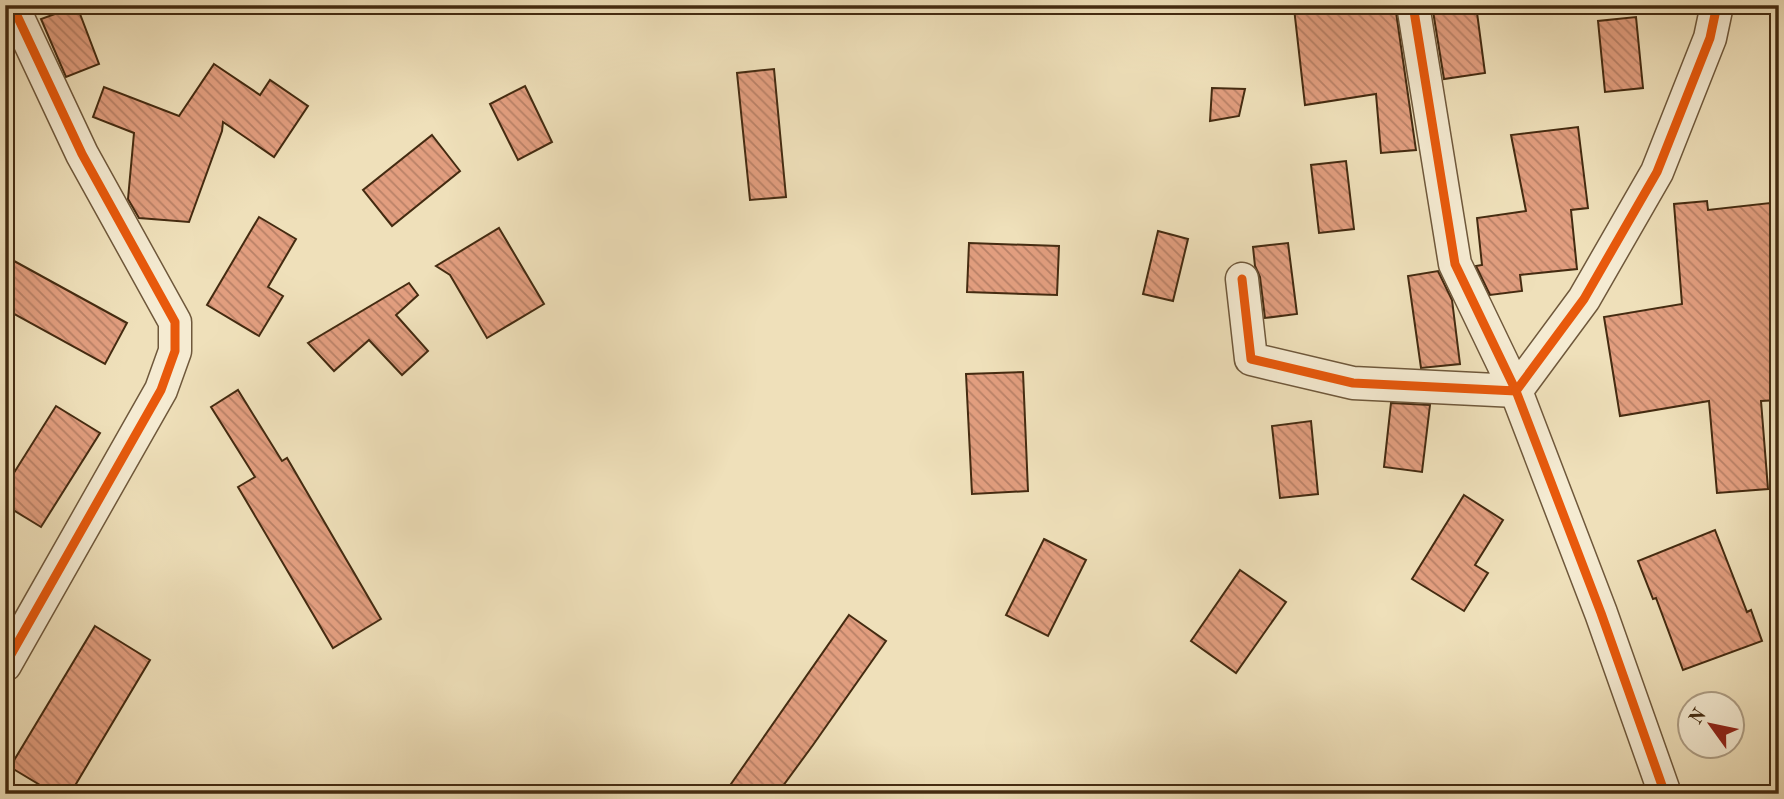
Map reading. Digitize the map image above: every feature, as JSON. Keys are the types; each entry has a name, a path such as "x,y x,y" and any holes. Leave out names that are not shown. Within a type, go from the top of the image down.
{"street":[{"path":"5,665 161,390 175,351 175,322 82,154 12,5"},
{"path":"1413,5 1455,264 1517,391 1601,613 1665,794"},
{"path":"1517,391 1584,299 1657,172 1710,38 1717,5"},
{"path":"1242,279 1251,359 1353,383 1517,391"}],"building":[{"path":"1314,5 1395,5 1416,150 1381,153 1376,94 1305,105 1294,8"},
{"path":"1432,5 1476,5 1485,73 1444,79"},
{"path":"77,6 99,64 66,77 41,19"},
{"path":"1636,17 1643,88 1605,92 1598,21"},
{"path":"214,64 260,95 270,80 308,106 274,157 223,122 189,222 139,218 128,199 134,133 93,117 104,87 179,116"},
{"path":"774,69 786,197 750,200 737,73"},
{"path":"525,86 552,142 518,160 490,104"},
{"path":"1212,88 1245,89 1239,116 1210,121"},
{"path":"1578,127 1588,208 1571,210 1577,269 1520,275 1522,291 1490,295 1476,266 1482,265 1477,218 1526,211 1511,135"},
{"path":"432,135 460,171 392,226 363,190"},
{"path":"1346,161 1354,229 1319,233 1311,165"},
{"path":"1707,201 1708,210 1779,202 1779,400 1761,401 1768,489 1717,493 1709,401 1620,416 1604,317 1682,304 1674,204"},
{"path":"259,217 296,239 268,287 283,296 259,336 207,305"},
{"path":"499,228 544,304 487,338 450,275 436,266"},
{"path":"1158,231 1188,239 1173,301 1143,294"},
{"path":"969,243 1059,246 1057,295 967,292"},
{"path":"1288,243 1297,314 1265,318 1253,247"},
{"path":"5,256 127,323 105,364 5,309"},
{"path":"1438,271 1452,300 1460,364 1421,368 1408,276"},
{"path":"409,283 418,295 396,315 428,351 402,375 369,340 334,371 308,343"},
{"path":"1023,372 1028,491 972,494 966,374"},
{"path":"238,390 282,461 287,458 381,619 333,648 238,487 255,477 211,407"},
{"path":"1391,403 1430,405 1422,472 1384,467"},
{"path":"56,406 100,433 41,527 5,505 5,487"},
{"path":"1311,421 1318,494 1280,498 1272,426"},
{"path":"1464,495 1503,520 1475,565 1488,573 1464,611 1412,579"},
{"path":"1715,530 1747,612 1751,610 1762,641 1683,670 1656,598 1653,599 1638,561"},
{"path":"1044,539 1086,560 1048,636 1006,615"},
{"path":"1240,570 1286,602 1236,673 1191,641"},
{"path":"849,615 886,641 777,794 724,794"},
{"path":"95,626 150,660 70,794 55,794 10,767"}],"cycle path":[{"path":"5,665 161,390 175,351 175,322 82,154 12,5"},
{"path":"1242,279 1251,359 1353,383 1516,391 1455,264 1413,5"},
{"path":"1665,794 1601,613 1516,391 1584,299 1657,172 1710,38 1717,5"}]}
